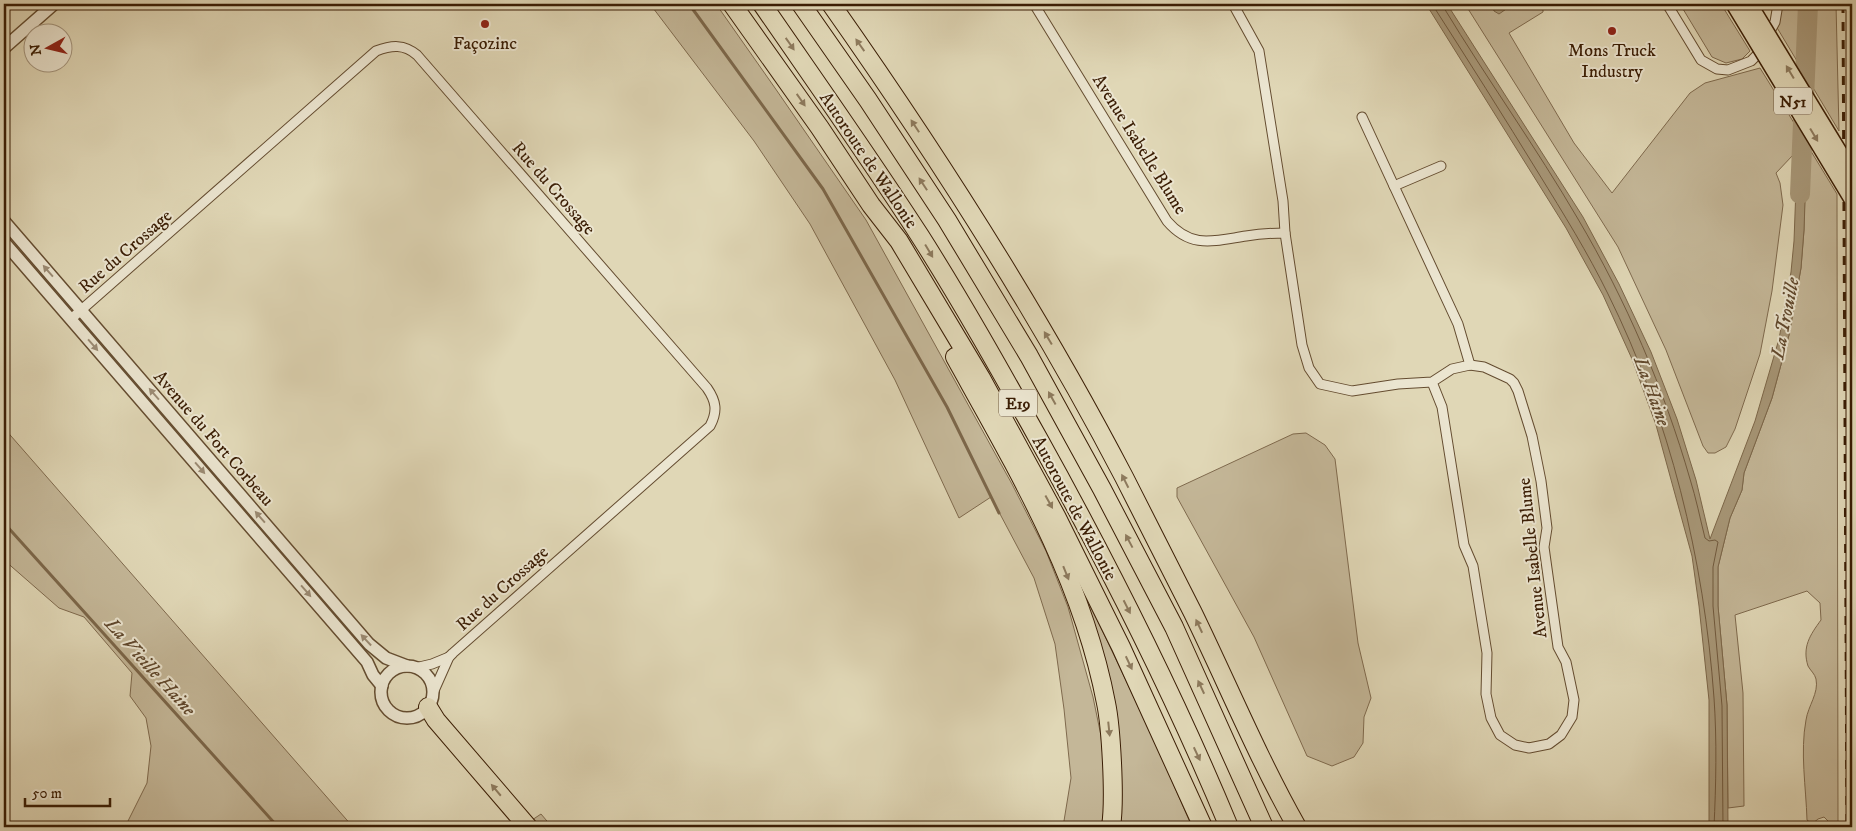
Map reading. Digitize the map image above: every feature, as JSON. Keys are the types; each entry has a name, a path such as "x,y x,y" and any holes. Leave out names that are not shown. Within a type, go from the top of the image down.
{"highway":[{"path":"732,4 820,128 871,205 1021,476 1060,557 1088,632 1107,704 1112,776 1111,827"},
{"name":"Autoroute de Wallonie","path":"762,4 921,238 999,368 1075,504 1144,640 1209,779 1229,827"},
{"name":"Autoroute de Wallonie","path":"801,4 868,100 947,220 1029,356 1102,489 1174,627 1264,827"},
{"path":"831,4 888,85 1052,344 1171,570 1256,749 1297,827"},
{"path":"871,205 899,240 937,303 981,378 1056,516 1125,656 1204,827"},
{"path":"430,700 436,720 528,827"},
{"path":"1256,749 1287,827"}],"main road":[{"name":"N51","path":"1734,4 1852,199"},
{"name":"N51","path":"1749,4 1852,173"}],"street":[{"path":"4,48 54,4"},
{"name":"Avenue Isabelle Blume","path":"1034,4 1172,227 1185,236 1205,242 1249,235 1285,233"},
{"name":"Avenue Isabelle Blume","path":"1233,4 1259,51 1283,202 1285,233 1302,345 1309,368 1320,384 1352,391 1398,384 1432,382 1452,369 1470,366 1484,367 1510,379 1518,391 1532,436 1542,493 1547,528 1544,547 1558,647 1566,662 1574,700 1572,717 1561,735 1548,744 1529,748 1514,744 1500,735 1491,718 1486,694 1487,653 1474,566 1464,545 1442,407 1432,382"},
{"path":"1667,4 1701,60 1717,69 1728,70 1751,61 1757,55 1775,22 1778,4"},
{"name":"Rue du Crossage","path":"71,319 376,51 386,47 408,48 417,55 706,388 714,398 715,407 714,418 710,426 449,657"},
{"path":"1362,117 1458,324 1470,366"},
{"path":"1394,186 1441,166"},
{"name":"Avenue du Fort Corbeau","path":"4,221 370,644 386,658 411,667"},
{"name":"Avenue du Fort Corbeau","path":"4,242 363,657 382,686"},
{"path":"449,657 430,700 416,717 400,718 393,714 382,702 382,686 385,678 391,672 398,668 432,664 449,657"},
{"path":"411,667 428,678 430,700"}],"shaded area":[{"path":"650,4 716,4 866,220 1012,484 1046,551 1068,607 1093,697 1101,736 1105,778 1104,811 1101,827 1063,827 1071,778 1055,644 1034,578 991,497 959,518 895,380 810,224 754,141"},
{"path":"1465,4 1543,4 1543,12 1509,33 1574,143 1612,193 1690,93 1705,83 1760,68 1799,131 1793,155 1776,173 1780,183 1783,205 1772,291 1760,354 1735,429 1726,447 1715,453 1708,453 1703,446 1666,350 1618,247"},
{"path":"1680,4 1721,4 1750,51 1742,59 1726,63 1712,57"},
{"path":"1781,4 1836,4 1839,131 1776,26"},
{"path":"1806,143 1837,194 1838,822 1833,826 1824,817 1812,824 1807,820 1804,770 1804,732 1817,684 1808,666 1806,653 1810,636 1821,620 1820,603 1807,591 1735,615 1743,693 1744,806 1728,808 1727,705 1718,606 1718,567 1730,518 1742,490 1744,473 1772,398 1789,335 1801,268"},
{"path":"4,428 353,827 125,827 147,783 151,746 146,718 130,696 132,673 84,617 59,608 4,560"},
{"path":"1306,433 1325,445 1335,459 1358,643 1371,698 1364,717 1363,743 1354,757 1332,766 1307,756 1254,637 1177,497 1177,488 1293,434"},
{"path":"1067,556 1156,744 1192,827 1119,827 1121,814"},
{"path":"541,814 552,827 538,827 532,820"}],"water":[{"name":"La Haine","path":"1426,4 1447,4 1583,217 1619,284 1651,352 1677,419 1696,480 1710,539 1755,421 1779,339 1791,272 1797,160 1806,174 1801,268 1789,335 1772,398 1744,473 1742,490 1730,518 1718,567 1718,606 1727,705 1728,827 1709,827 1709,700 1692,556 1656,425 1632,359 1603,295 1566,228"},
{"path":"1492,4 1512,5 1499,14 1494,11"},
{"path":"1803,4 1812,4 1810,57 1800,44 1803,27"}],"waterway":[{"path":"689,4 823,189 947,407 999,513"},
{"name":"La Trouille","path":"1800,194 1808,4"},
{"name":"La Vieille Haine","path":"4,523 278,827"}],"railway":[{"path":"1843,4 1847,827"}],"place":[{"name":"Façozinc","path":"485,24"},
{"name":"Mons Truck Industry","path":"1612,31"}]}
